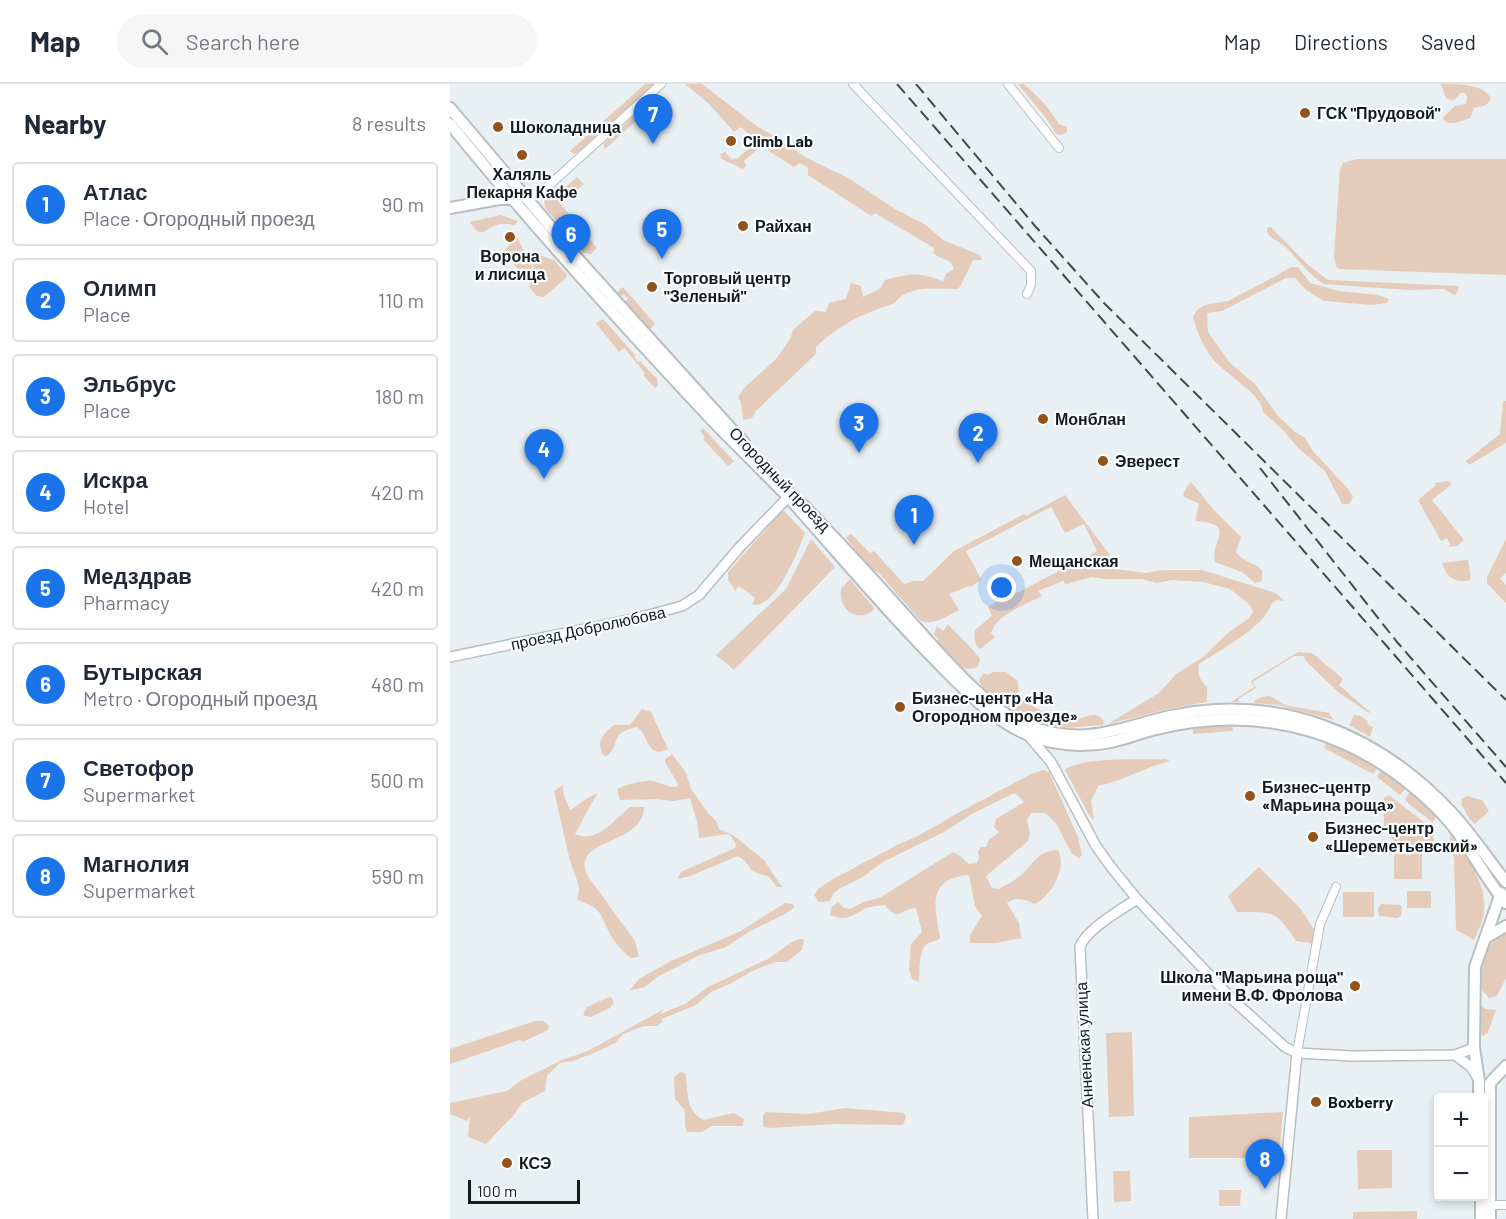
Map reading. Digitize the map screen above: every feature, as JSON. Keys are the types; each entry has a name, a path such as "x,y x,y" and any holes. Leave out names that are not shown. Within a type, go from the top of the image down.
{"main road":[{"name":"Огородный проезд","path":"450,108 626,313 936,661 988,711 1027,735 1059,740 1171,721"},
{"name":"Огородный проезд","path":"450,124 598,297 714,423 841,544 949,664 1007,715 1059,740"},
{"path":"450,208 526,198"},
{"path":"1171,721 1208,710 1249,710 1294,717 1340,731 1379,752 1417,780 1450,810 1503,878 1504,902 1492,919 1475,967 1474,988 1474,1048 1484,1082 1490,1219"},
{"path":"1171,721 1257,720 1312,731 1354,747 1397,774 1445,817 1473,853 1489,882 1504,902"},
{"path":"1489,882 1492,919"},
{"path":"1485,939 1506,926"},
{"path":"1481,1093 1484,1082 1505,1067"},
{"path":"1480,1201 1481,1219"}],"street":[{"path":"526,198 546,188 662,84"},
{"path":"853,84 1031,271 1031,285 1027,294"},
{"path":"1008,84 1059,148"},
{"name":"проезд Добролюбова","path":"450,657 638,618 682,606 699,595 739,548 790,495"},
{"path":"1007,715 1050,760 1096,846 1137,899 1234,1001 1285,1047 1297,1053 1352,1056 1455,1055 1474,1048"},
{"path":"1050,760 1059,740"},
{"path":"1281,1219 1297,1053 1320,924 1336,887"},
{"name":"Анненская улица","path":"1093,1219 1080,947 1089,934 1137,899"},
{"path":"1455,1055 1471,1067 1484,1082"},
{"path":"1490,1205 1506,1205"}],"shaded area":[{"path":"645,84 655,84 577,153 570,151"},
{"path":"685,84 702,84 758,127 805,157 850,179 895,209 926,225 943,240 980,255 982,260 973,260 958,289 915,290 907,293 895,303 844,325 816,347 816,354 756,411 752,418 743,420 741,402 738,397 744,388 776,359 790,339 793,330 815,311 826,312 829,303 846,299 851,283 861,286 863,297 880,289 885,280 914,274 943,281 946,274 954,269 950,262 933,253 934,248 875,213 871,216 808,175 808,167 799,163 794,167 761,146 744,161 746,166 743,169 722,159 720,154 725,152 732,160 737,159 756,141 741,127 734,132 709,104"},
{"path":"1018,84 1024,84 1044,103 1059,124 1067,127 1067,132 1061,135 1056,134"},
{"path":"1441,84 1477,88 1483,90 1491,99 1486,105 1474,108 1470,118 1450,123 1444,121 1443,117 1455,106 1466,104 1467,96 1461,93 1453,101 1446,98"},
{"path":"650,102 657,102 604,150 604,143"},
{"path":"1357,159 1506,159 1506,275 1339,269 1334,256 1340,169 1343,163"},
{"path":"577,177 584,184 564,202 558,194"},
{"path":"547,194 555,197 597,248 591,254 584,253 546,209 544,201"},
{"path":"501,215 518,221 515,225 500,224 484,232 477,231 470,222"},
{"path":"1271,227 1307,264 1328,280 1459,286 1457,293 1454,295 1444,289 1409,290 1324,284 1282,244 1270,236 1267,228"},
{"path":"517,237 534,271 530,283 503,252"},
{"path":"533,253 554,260 567,275 544,297 537,296 529,287 536,274 531,259"},
{"path":"1291,267 1298,267 1310,283 1339,291 1378,295 1389,299 1387,303 1371,305 1324,301 1306,290 1295,278 1286,278 1222,311 1207,313 1208,332 1230,363 1255,384 1278,416 1305,438 1312,450 1349,490 1353,497 1349,504 1342,504 1325,471 1298,448 1284,431 1263,412 1261,405 1250,391 1218,365 1206,349 1193,317 1197,310 1205,305 1228,301"},
{"path":"623,287 655,324 649,330 624,303 628,299 624,294 620,297 616,293"},
{"path":"603,319 636,356 634,357 638,362 640,361 657,379 658,385 655,388 624,348 619,352 596,323"},
{"path":"1503,401 1506,401 1506,443 1469,465 1466,461 1500,434"},
{"path":"703,428 734,461 728,466 703,439 705,437 700,431"},
{"path":"1448,481 1452,484 1432,500 1464,540 1457,546 1447,547 1450,545 1447,538 1441,541 1418,500 1436,485 1434,483"},
{"path":"1191,482 1214,510 1241,537 1236,552 1262,570 1262,581 1255,583 1242,572 1215,562 1214,554 1219,530 1209,523 1196,521 1198,503 1183,495"},
{"path":"1065,495 1110,555 1100,567 1146,573 1162,570 1202,570 1276,593 1284,601 1277,600 1271,604 1267,613 1251,630 1199,664 1200,677 1207,687 1207,702 1108,724 1159,693 1176,674 1203,657 1228,633 1248,619 1253,612 1250,605 1230,589 1203,582 1172,580 1157,583 1142,579 1092,577 1066,584 1063,581 1038,591 1042,596 1005,615 994,626 991,633 995,637 980,649 978,647 975,641 975,630 992,616 988,607 1097,551 1084,524 1065,533 1051,507 966,551 980,581 949,594 959,610 940,620 929,622 920,620 879,573 865,562 846,537 851,534 870,553 874,551 904,584 923,581 954,551"},
{"path":"783,510 805,533 786,576 771,597 763,603 754,605 752,604 755,598 739,586 735,591 728,579 728,572"},
{"path":"811,539 835,567 734,670 716,655 786,589"},
{"path":"1506,539 1506,573 1500,578 1506,585 1506,603 1487,583 1487,577"},
{"path":"1468,560 1471,578 1468,581 1451,578 1442,563"},
{"path":"850,579 875,609 869,613 856,615 846,609 841,597 841,589"},
{"path":"948,624 980,659 978,667 971,669 959,666 936,642 938,639 934,634 937,626 943,631"},
{"path":"1298,652 1312,653 1343,679 1339,685 1370,712 1338,692 1305,660 1304,656 1294,656 1253,682 1256,688 1238,699 1240,702 1231,702 1254,687 1251,681"},
{"path":"993,672 1006,672 1018,681 1019,696 1038,709 1071,719 1095,715 1104,721 1103,725 1064,728 1024,721 1016,711 985,694 979,680 984,673 987,675"},
{"path":"1270,696 1285,705 1329,713 1334,720 1278,705 1254,703 1262,697"},
{"path":"642,709 651,712 668,749 661,752 652,749 637,727 622,732 611,751 604,756 600,742 604,735 614,725 630,725"},
{"path":"1354,715 1368,721 1367,724 1373,727 1370,737 1349,725"},
{"path":"1232,723 1233,731 1193,734 1192,726"},
{"path":"1327,740 1378,767 1373,774 1324,748"},
{"path":"672,754 686,773 691,789 716,821 719,829 733,835 764,860 782,887 777,887 769,877 752,871 738,856 677,879 681,872 735,848 736,844 729,834 699,838 690,798 673,801 620,800 617,789 634,783 652,781 676,787 678,784 665,762 665,759"},
{"path":"1166,759 1170,761 1098,786 1091,801 1094,820 1089,815 1065,770 1098,761"},
{"path":"1043,770 1049,772 1078,837 1082,855 1079,858 1072,854 1057,825 1046,813 1032,813 1027,819 1030,834 1028,841 986,876 992,888 999,889 1020,876 1041,855 1058,850 1061,865 1059,873 1047,894 1035,904 1021,899 1007,903 1019,923 1021,938 996,943 970,943 970,935 982,916 975,906 969,875 946,882 936,896 936,915 940,938 927,944 922,951 919,982 912,979 909,970 911,944 922,932 916,908 897,914 885,905 866,908 848,917 840,918 830,915 832,907 838,902 844,908 850,909 881,897 953,852 969,864 977,863 978,851 981,847 986,847 989,840 999,832 994,827 996,819 1024,802 1016,794 972,814 944,832 883,862 861,878 839,889 830,901 819,902 814,895 819,888 833,879 918,836 1031,774"},
{"path":"1382,770 1406,788 1400,795 1377,777"},
{"path":"563,785 564,796 570,810 598,793 575,834 591,836 605,829 630,807 644,807 641,820 632,829 596,848 588,855 585,865 589,878 635,941 639,957 631,958 624,952 611,936 598,911 577,899 578,883 570,861 554,791"},
{"path":"1410,791 1435,813 1433,823 1405,800"},
{"path":"1389,795 1434,831 1433,847 1394,848 1395,842 1384,828 1384,798"},
{"path":"1467,796 1482,800 1489,811 1475,824 1461,805 1462,799"},
{"path":"1450,835 1476,873 1483,895 1483,918 1474,940 1456,930 1454,858 1450,849"},
{"path":"1394,853 1422,853 1422,879 1394,879"},
{"path":"1259,867 1300,908 1317,934 1316,944 1296,941 1283,923 1272,915 1259,912 1237,912 1228,896"},
{"path":"1407,891 1431,891 1431,908 1407,908"},
{"path":"1343,892 1374,892 1374,917 1343,917"},
{"path":"785,903 793,904 794,908 724,948 700,955 657,977 645,987 629,991 639,979 671,961 739,932"},
{"path":"1381,904 1400,905 1402,907 1401,916 1397,918 1379,916 1378,908"},
{"path":"1506,933 1506,978 1497,996 1489,998 1482,990 1485,956 1493,941"},
{"path":"799,939 804,939 802,950 787,962 775,962 752,971 711,992 696,1005 664,1018 657,1026 644,1026 623,1034 615,1043 594,1053 560,1063 547,1076 545,1091 522,1103 513,1116 486,1144 468,1137 470,1117 467,1121 450,1114 450,1103 507,1091 520,1081 562,1060 588,1051 664,1009 660,1014 685,1004 708,987 768,959"},
{"path":"609,997 614,1002 610,1008 591,1017 583,1015 587,1007"},
{"path":"1479,1005 1486,1009 1496,1010 1488,1032 1483,1036 1479,1031"},
{"path":"535,1021 543,1021 549,1026 548,1030 523,1042 520,1040 450,1064 450,1049"},
{"path":"1132,1032 1134,1116 1109,1117 1106,1033"},
{"path":"680,1072 685,1073 688,1099 697,1116 703,1120 734,1113 744,1119 743,1126 712,1126 702,1132 687,1132 685,1110 675,1099 674,1077"},
{"path":"845,1108 904,1113 906,1117 903,1125 833,1124 763,1127 765,1112 808,1114"},
{"path":"1283,1112 1279,1158 1189,1158 1189,1117"},
{"path":"1357,1150 1392,1150 1392,1188 1358,1189"},
{"path":"1113,1171 1130,1171 1131,1201 1114,1202"},
{"path":"1219,1190 1241,1190 1240,1206 1219,1206"},
{"path":"1417,1211 1417,1219 1353,1219 1353,1212"}],"railway":[{"path":"897,84 1506,783"},
{"path":"916,84 1035,226 1104,303 1506,700"},
{"path":"1260,468 1397,642 1506,767"}],"place":[{"name":"ГСК \"Прудовой\"","path":"1305,113"},
{"name":"Шоколадница","path":"498,127"},
{"name":"Climb Lab","path":"731,141"},
{"name":"Светофор","path":"653,144"},
{"name":"Халяль Пекарня Кафе","path":"522,155"},
{"name":"Райхан","path":"743,226"},
{"name":"Ворона и лисица","path":"510,237"},
{"name":"Медздрав","path":"662,259"},
{"name":"Бутырская","path":"571,264"},
{"name":"Торговый центр \"Зеленый\"","path":"652,287"},
{"name":"Монблан","path":"1043,419"},
{"name":"Эльбрус","path":"859,453"},
{"name":"Эверест","path":"1103,461"},
{"name":"Олимп","path":"978,463"},
{"name":"Искра","path":"544,479"},
{"name":"Атлас","path":"914,545"},
{"name":"Мещанская","path":"1017,561"},
{"name":"Бизнес-центр «На Огородном проезде»","path":"900,707"},
{"name":"Бизнес-центр «Марьина роща»","path":"1250,796"},
{"name":"Бизнес-центр «Шереметьевский»","path":"1313,837"},
{"name":"Школа \"Марьина роща\" имени В.Ф. Фролова","path":"1355,986"},
{"name":"Boxberry","path":"1316,1102"},
{"name":"КСЭ","path":"507,1163"},
{"name":"Магнолия","path":"1265,1189"}]}
